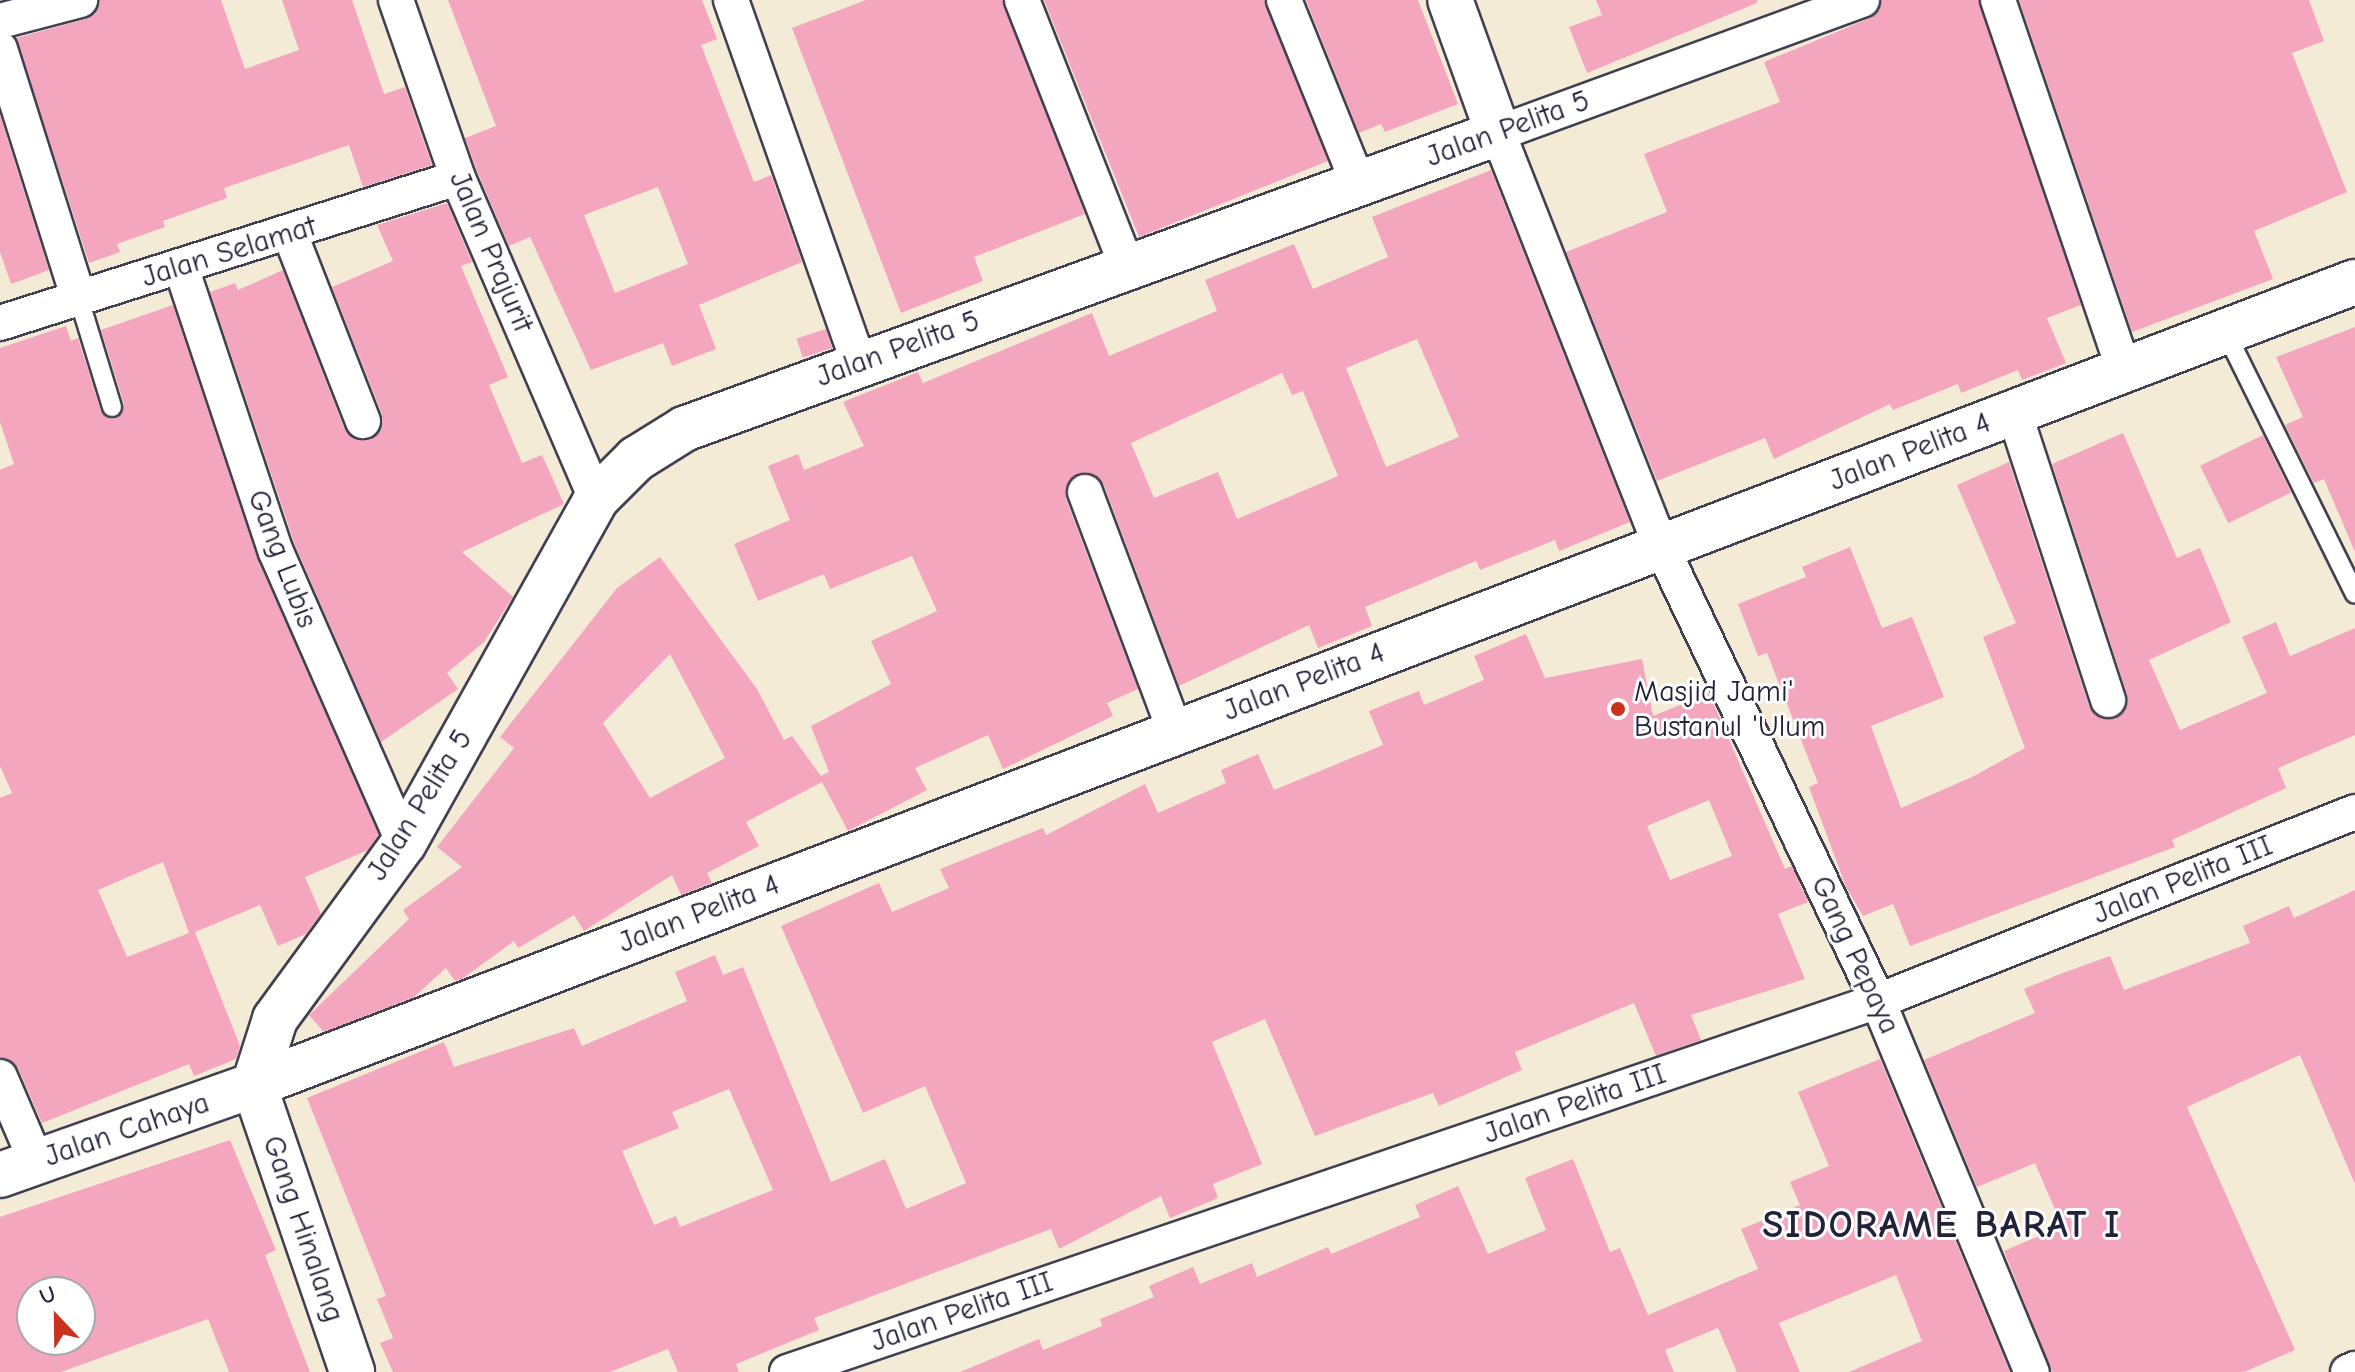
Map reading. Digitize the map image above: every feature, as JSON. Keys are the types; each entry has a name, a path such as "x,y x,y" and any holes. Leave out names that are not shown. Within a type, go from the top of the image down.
{"street":[{"path":"0,21 80,0"},
{"name":"Jalan Prajurit","path":"396,0 458,178 596,499"},
{"path":"1022,0 1126,264"},
{"path":"1284,0 1358,183"},
{"path":"1450,0 1498,133"},
{"name":"Jalan Pelita 5","path":"254,1085 275,1019 404,843 596,499 662,439 1126,264 1862,0"},
{"path":"1998,0 2124,370"},
{"path":"742,3 859,364"},
{"path":"0,49 79,299"},
{"name":"Gang Pepaya","path":"1498,133 1661,546 1878,1001 2032,1372"},
{"name":"Jalan Selamat","path":"0,323 290,234 458,178"},
{"path":"290,234 363,421"},
{"name":"Gang Lubis","path":"181,267 276,552 404,843"},
{"name":"Jalan Pelita 4","path":"254,1085 2355,282"},
{"path":"2014,412 2108,700"},
{"path":"1085,492 1175,731"},
{"name":"Jalan Pelita III","path":"787,1372 1878,1001 2355,812"},
{"path":"0,1077 18,1168"},
{"name":"Jalan Cahaya","path":"18,1168 254,1085"},
{"name":"Gang Hinalang","path":"254,1085 352,1372"},
{"path":"2348,1372 2355,1369"}],"lane":[{"path":"79,299 112,407"},
{"path":"2225,331 2355,594"}],"building":[{"path":"99,0 221,0 245,69 299,50 282,0 352,0 384,94 405,87 432,165 363,187 349,145 224,188 227,198 163,221 165,227 117,244 120,252 89,263 16,38 86,19"},
{"path":"448,0 702,0 717,39 701,45 754,182 771,175 802,262 699,305 716,349 672,366 663,343 591,370 530,237 509,246 477,171 465,138 496,126","holes":["658,187 688,264 615,293 584,215"]},
{"path":"866,0 1002,0 1085,214 974,257 983,281 901,313 792,28"},
{"path":"1044,0 1264,0 1328,161 1139,237"},
{"path":"1306,0 1418,0 1458,104 1385,132 1381,124 1359,133"},
{"path":"1596,0 1757,0 1757,3 1587,73 1569,27 1602,15"},
{"path":"1882,0 1979,0 2081,305 2047,318 2066,363 2022,380 2018,370 1961,393 1958,384 1893,410 1890,404 1774,459 1765,438 1657,481 1566,252 1667,212 1644,154 1780,102 1764,62 1870,18"},
{"path":"2019,0 2309,0 2324,41 2292,53 2347,192 2254,231 2273,279 2132,332"},
{"path":"0,115 49,270 11,284 0,252"},
{"path":"1491,170 1630,522 1559,551 1555,540 1480,570 1476,561 1365,607 1372,626 1318,648 1309,625 1179,686 1104,485 1079,473 1069,480 1066,499 1138,689 1107,703 1113,716 1003,769 988,735 915,768 927,790 848,831 822,782 746,822 759,846 707,873 712,883 681,895 672,875 584,931 574,915 518,948 514,941 462,979 455,981 446,968 414,997 324,1032 309,1015 409,919 403,910 462,867 437,847 514,748 500,737 617,588 660,557 757,689 784,740 792,736 821,776 829,772 811,726 891,684 871,641 937,611 912,556 830,589 824,574 758,601 734,544 790,520 768,466 798,454 804,470 864,446 843,402 918,372 923,383 1092,313 1109,356 1217,311 1205,280 1294,244 1313,289 1388,257 1372,217","holes":["1417,339 1459,437 1386,467 1346,368","1282,373 1292,395 1303,391 1338,476 1237,519 1218,472 1154,498 1131,443","670,654 725,758 650,798 603,723"]},
{"path":"447,203 472,262 461,266 508,377 489,385 522,463 542,455 564,504 462,552 513,597 484,642 447,673 458,689 381,742 295,545 210,292 235,283 238,290 283,270 344,428 370,440 379,433 382,414 332,287 393,261 377,225"},
{"path":"173,305 258,560 379,835 368,850 305,877 321,914 306,934 278,946 260,905 195,932 240,1046 236,1059 194,1076 189,1064 42,1123 18,1068 0,1057 0,798 12,793 0,766 0,470 14,464 0,422 0,348 66,326 71,341 78,338 101,411 115,419 124,404 101,330","holes":["163,862 189,933 127,957 98,890"]},
{"path":"2355,327 2355,552 2324,479 2314,483 2285,425 2303,417 2276,357"},
{"path":"826,329 832,348 803,358 797,339"},
{"path":"2123,433 2177,558 2200,548 2231,622 2149,660 2180,730 2267,693 2242,637 2276,622 2290,656 2355,628 2355,735 2278,768 2286,788 2172,840 2175,847 1910,946 1893,904 1863,916 1846,887 1809,787 1818,783 1767,653 1758,656 1738,604 1806,577 1802,567 1850,547 1882,628 1912,617 1944,697 1871,726 1901,808 1972,777 2025,748 1983,637 2016,623 1957,485 2009,462 2089,706 2103,719 2115,719 2127,694 2052,464"},
{"path":"2263,435 2291,493 2228,523 2200,466"},
{"path":"1526,634 1545,678 1642,659 1653,716 1709,693 1785,869 1792,866 1808,902 1778,914 1805,979 1691,1015 1701,1040 1656,1056 1634,1003 1515,1052 1522,1070 1439,1106 1433,1093 1315,1136 1265,1019 1212,1042 1262,1164 1213,1184 1218,1198 1170,1218 1161,1196 1059,1249 1051,1229 814,1318 819,1330 736,1364 739,1372 678,1372 668,1349 610,1372 393,1372 380,1343 393,1338 377,1299 386,1296 307,1098 444,1042 454,1067 574,1028 582,1046 687,1001 675,972 715,955 723,975 743,967 831,1182 885,1159 906,1209 966,1183 925,1086 863,1113 781,926 879,883 892,912 949,888 940,869 1043,828 1046,835 1145,784 1158,813 1226,783 1221,770 1258,754 1274,790 1383,745 1369,711 1419,691 1424,705 1484,680 1474,656","holes":["1709,800 1732,856 1670,880 1647,826","729,1089 773,1190 680,1227 676,1216 654,1225 622,1151 679,1128 672,1112"]},
{"path":"2355,890 2355,1184 2300,1055 2187,1107 2295,1350 2244,1372 2052,1372 2004,1251 2062,1226 2035,1163 1977,1187 1924,1060 2035,1013 2024,989 2060,974 2110,956 2124,990 2250,943 2243,926 2289,906 2294,918"},
{"path":"1880,1059 2010,1372 1849,1372 1922,1341 1896,1275 1779,1323 1800,1372 1737,1372 1718,1328 1665,1350 1674,1372 960,1372 1039,1339 1043,1350 1102,1326 1100,1319 1154,1297 1149,1286 1193,1267 1200,1284 1252,1263 1257,1277 1328,1247 1331,1254 1420,1217 1415,1205 1458,1186 1488,1254 1546,1230 1525,1178 1573,1159 1610,1252 1620,1248 1648,1315 1758,1269 1741,1229 1800,1205 1790,1182 1829,1166 1798,1092"},
{"path":"230,1140 276,1250 265,1255 310,1372 229,1372 208,1319 61,1372 0,1372 0,1217"}],"place":[{"name":"Masjid Jami' Bustanul 'Ulum","path":"1618,709"}],"district":[{"name":"SIDORAME BARAT I","path":"1942,1226"}]}
